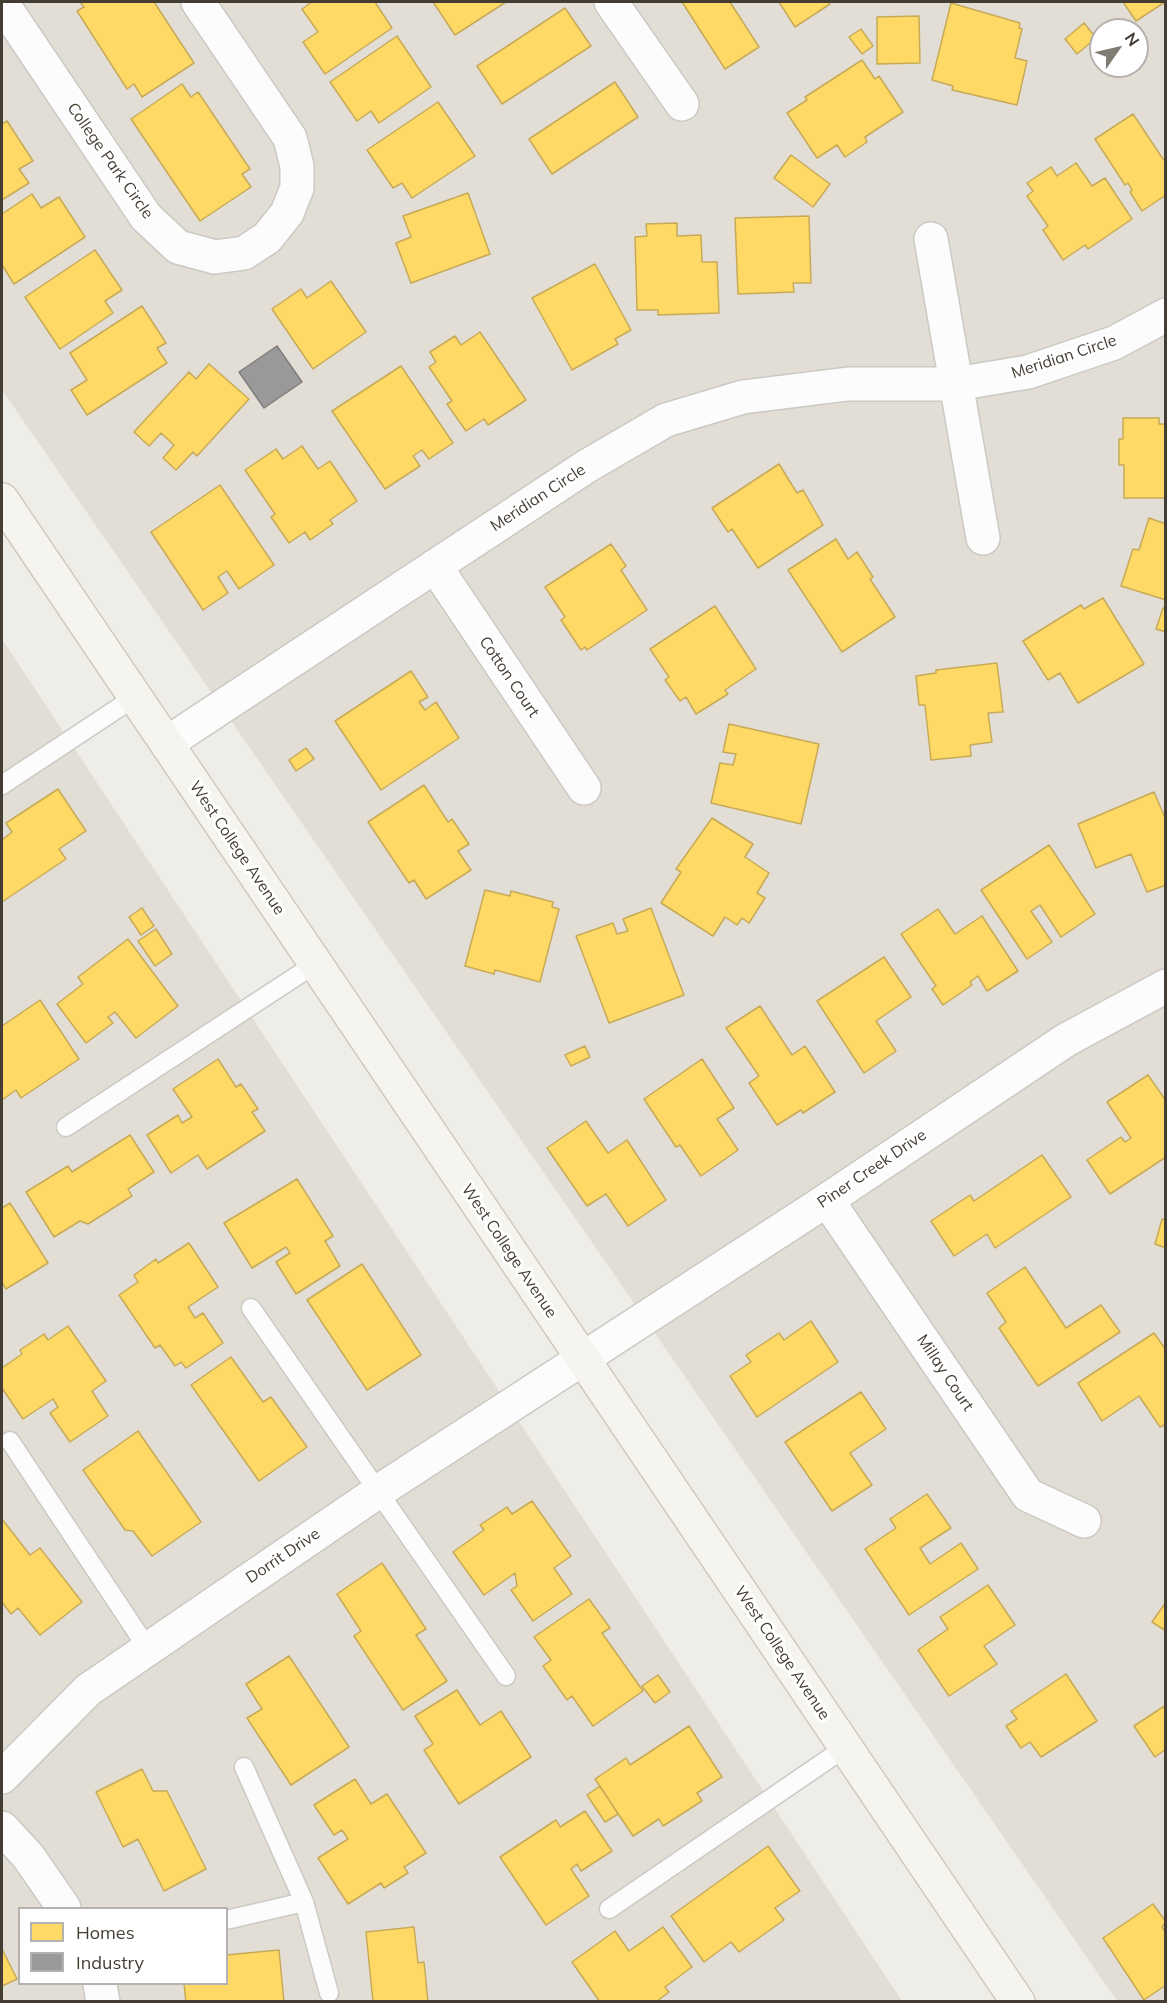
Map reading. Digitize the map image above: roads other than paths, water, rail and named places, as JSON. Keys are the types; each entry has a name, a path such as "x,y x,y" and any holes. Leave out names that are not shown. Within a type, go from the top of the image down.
{"main road":[{"name":"West College Avenue","path":"2,500 1018,2001"}],"street":[{"name":"College Park Circle","path":"2,3 146,217 178,247 215,257 244,253 267,238 287,213 297,188 297,165 290,138 198,2"},
{"path":"611,2 682,104"},
{"path":"931,239 983,538"},
{"name":"Meridian Circle","path":"166,743 587,466 666,420 743,397 848,384 956,384 1028,372 1114,343 1166,315"},
{"name":"Cotton Court","path":"435,566 584,788"},
{"name":"Piner Creek Drive","path":"582,1358 827,1200 1066,1040 1166,986"},
{"name":"Millay Court","path":"827,1200 1028,1495 1084,1521"},
{"name":"Dorrit Drive","path":"2,1777 88,1690 379,1491 582,1358"},
{"path":"2,1828 28,1856 63,1907"},
{"path":"100,1985 103,2001"}],"lane":[{"path":"2,785 135,697"},
{"path":"66,1126 315,964"},
{"path":"251,1308 506,1676"},
{"path":"10,1441 148,1649"},
{"path":"609,1910 846,1747"},
{"path":"244,1767 303,1902 329,1994"},
{"path":"228,1920 303,1902"}]}
